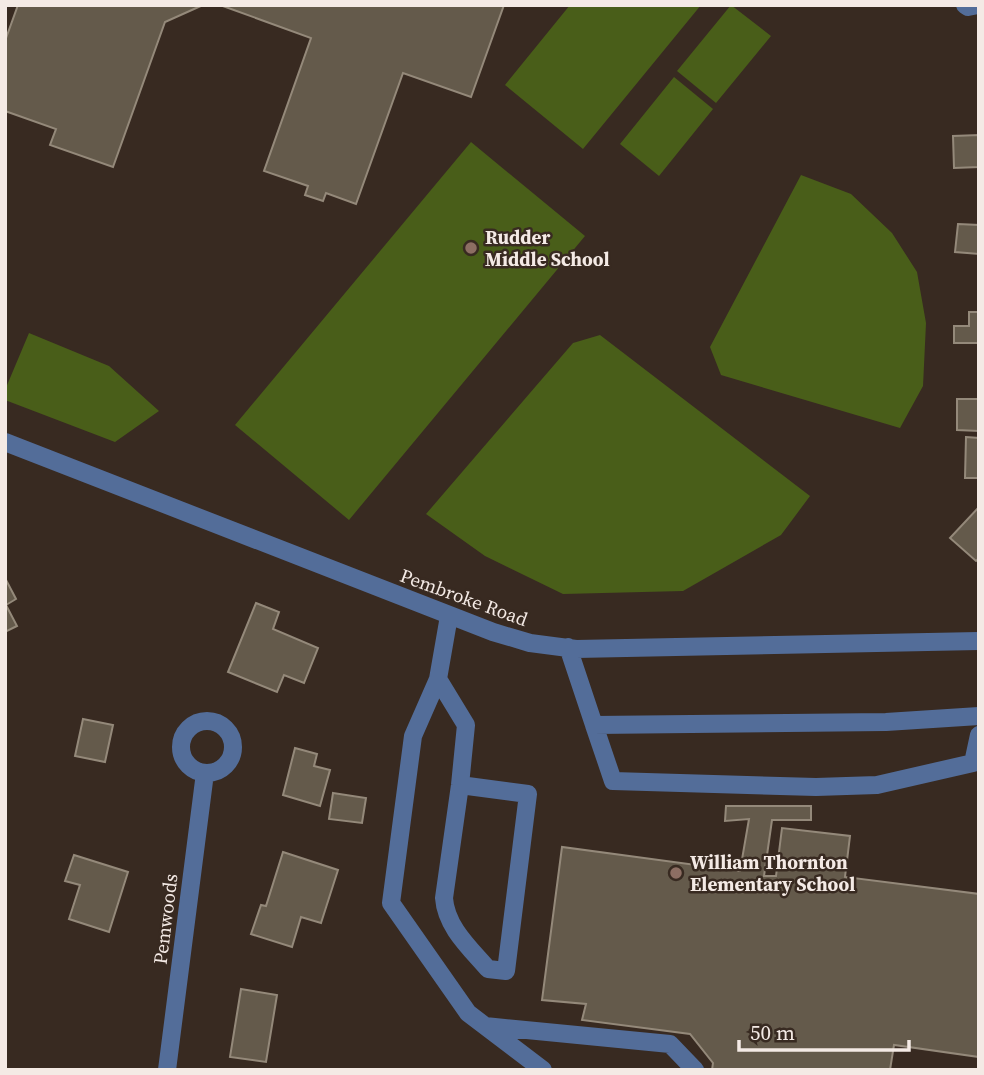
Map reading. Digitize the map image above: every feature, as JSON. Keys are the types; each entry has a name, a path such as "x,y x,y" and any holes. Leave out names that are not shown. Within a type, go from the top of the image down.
{"street":[{"path":"965,5 978,5"},
{"name":"Pembroke Road","path":"5,442 449,615 530,643 568,648 979,641"},
{"path":"449,615 438,679 413,736 391,903 468,1013 543,1070"},
{"path":"568,648 614,781 877,785 973,762 979,736"},
{"path":"438,679 466,725 443,898 444,910 449,922 488,969 506,971 528,794 460,785"},
{"path":"594,725 886,722 979,716"},
{"name":"Pemwoods","path":"167,1070 205,773"},
{"path":"485,1026 670,1044 695,1070"}],"green space":[{"path":"570,5 701,5 583,149 505,85"},
{"path":"731,5 771,36 716,103 677,71"},
{"path":"674,77 713,109 659,176 620,144"},
{"path":"471,142 585,236 349,520 235,425"},
{"path":"801,175 851,194 892,233 917,272 926,323 923,386 900,428 721,375 710,347"},
{"path":"29,333 109,366 159,411 115,442 5,400 5,390"},
{"path":"600,335 810,496 781,535 683,591 563,594 485,556 426,514 573,343"}],"building":[{"path":"18,5 203,5 165,22 113,167 50,145 56,129 5,111 5,41"},
{"path":"220,5 504,5 471,97 403,73 356,204 326,193 323,201 305,195 308,186 264,171 311,38"},
{"path":"979,135 979,167 954,168 953,136"},
{"path":"958,224 979,225 979,254 955,252"},
{"path":"969,312 979,312 979,343 954,343 954,326 969,326"},
{"path":"957,399 979,399 979,431 957,430"},
{"path":"966,437 979,438 979,478 965,478"},
{"path":"979,507 979,558 976,561 950,538"},
{"path":"5,578 16,599 6,605 17,626 5,632"},
{"path":"256,603 279,612 273,629 318,648 304,683 284,675 277,692 228,672"},
{"path":"83,719 113,725 105,762 75,756"},
{"path":"295,748 317,754 314,766 330,770 320,806 283,795"},
{"path":"333,793 366,798 362,823 329,819"},
{"path":"726,806 811,806 811,820 772,820 764,876 776,876 782,828 850,836 845,877 979,894 979,1057 894,1045 890,1070 712,1070 713,1063 690,1034 582,1020 586,1004 542,1000 562,847 740,871 749,819 725,821"},
{"path":"283,852 338,870 321,923 301,917 292,947 251,934 261,905 266,906"},
{"path":"74,855 128,872 109,932 69,919 80,885 65,881"},
{"path":"241,989 277,995 266,1062 230,1057"}],"place":[{"name":"Rudder Middle School","path":"471,248"},
{"name":"William Thornton Elementary School","path":"676,873"}]}
